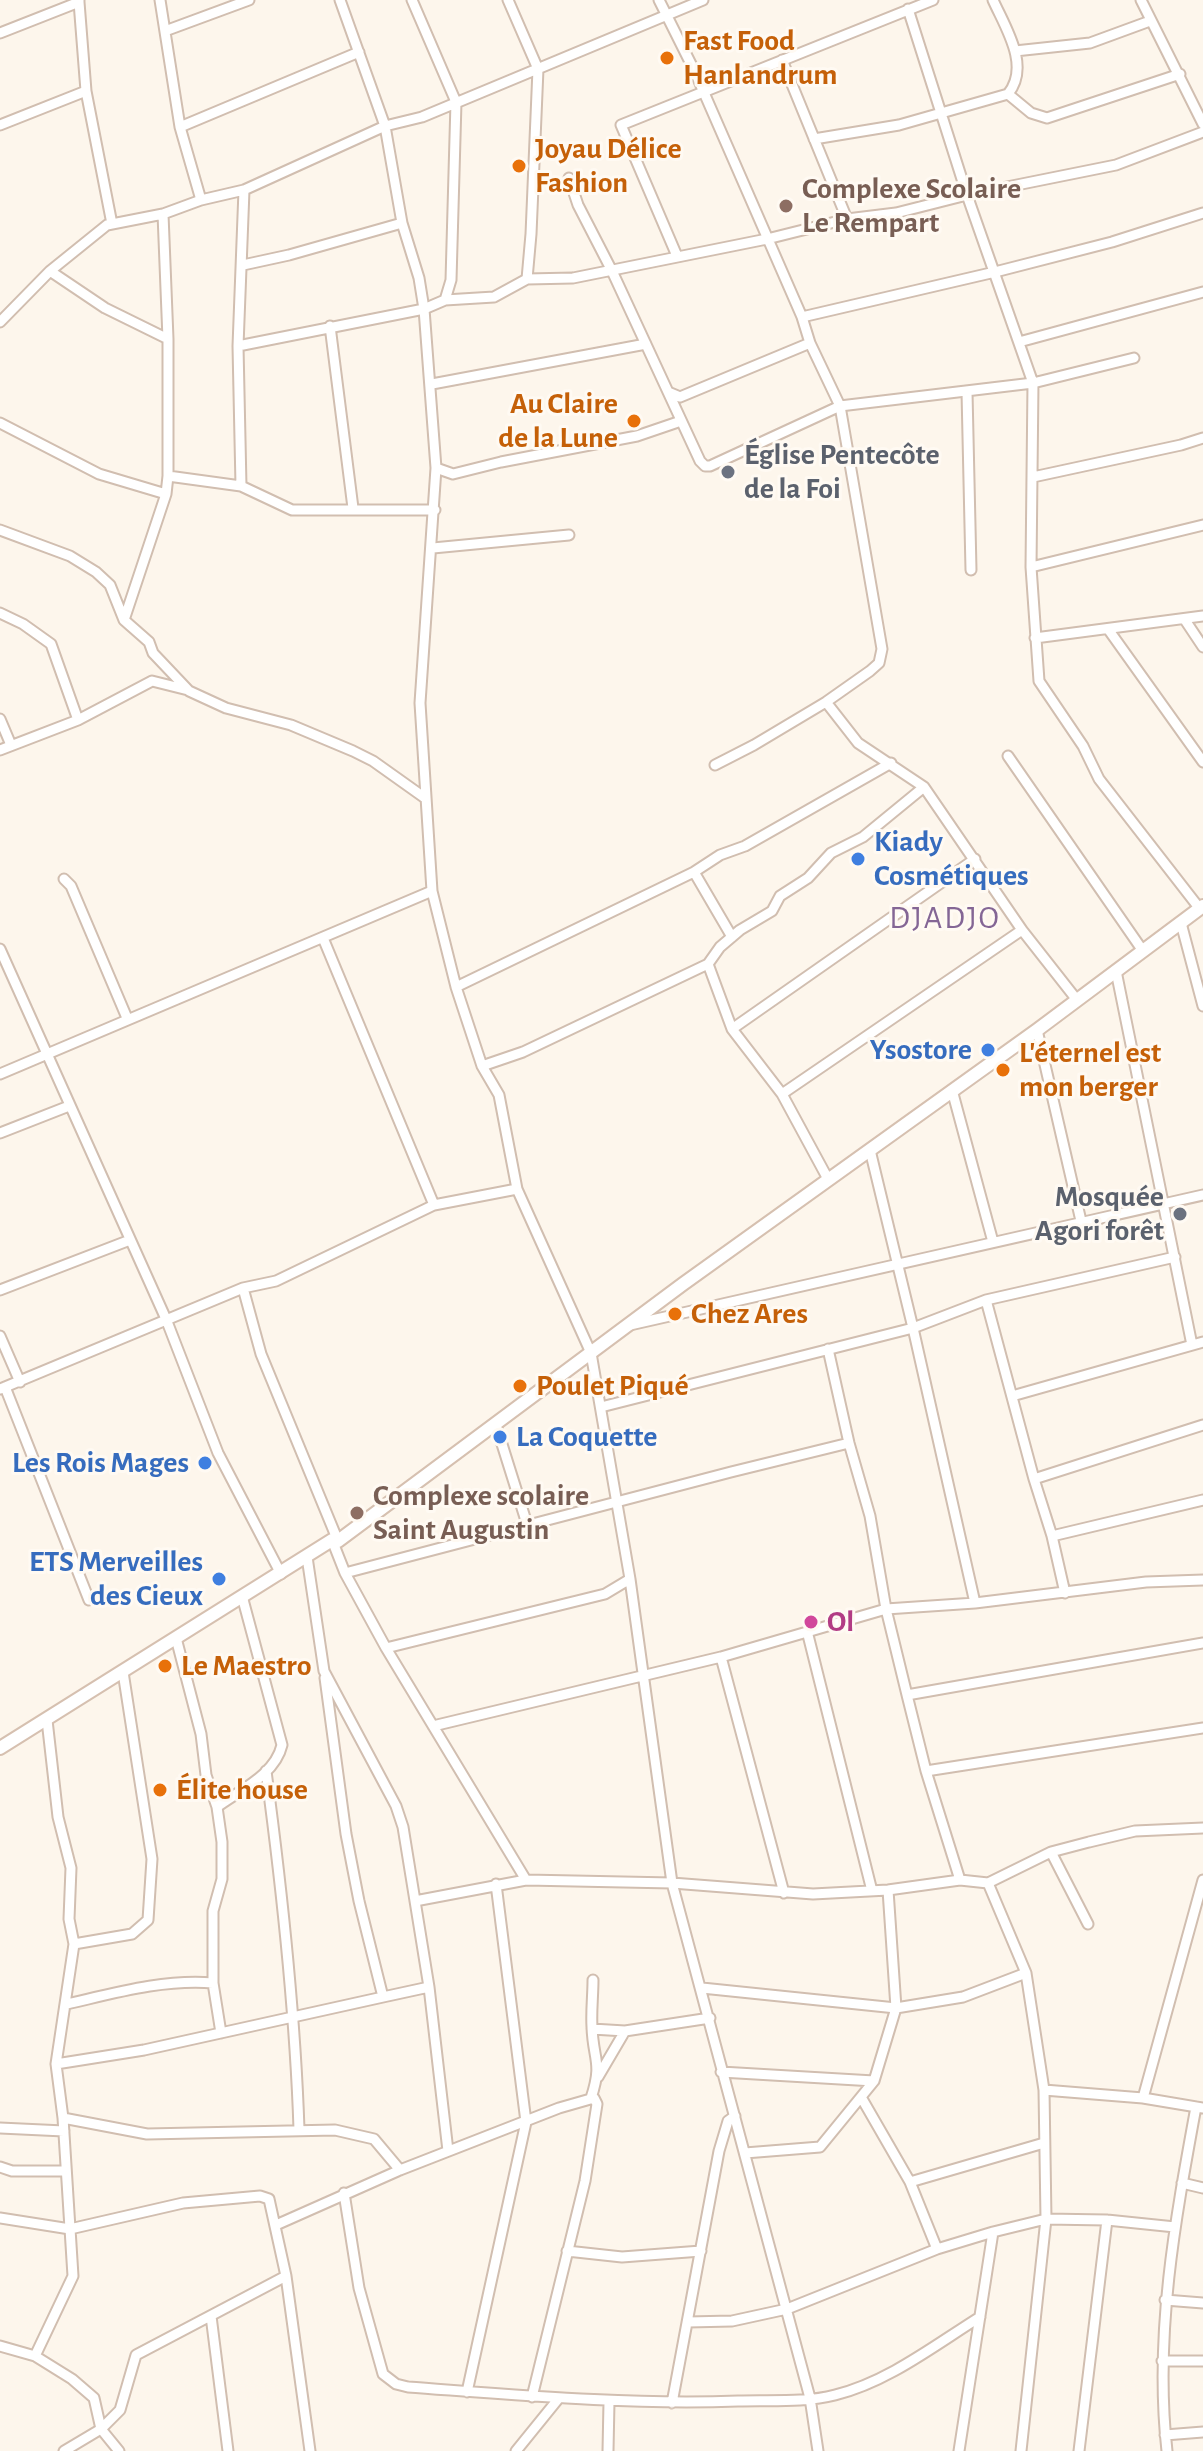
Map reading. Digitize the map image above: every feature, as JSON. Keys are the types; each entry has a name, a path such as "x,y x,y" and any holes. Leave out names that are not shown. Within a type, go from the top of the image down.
{"main road":[{"path":"0,1748 335,1540 1202,908"}],"street":[{"path":"160,0 180,127 201,200"},
{"path":"165,31 249,0"},
{"path":"340,0 385,126 402,223 419,278 432,384 435,510 420,703 432,891 456,987 482,1066 499,1095 517,1189 591,1353 630,1579 672,1883 810,2398 818,2451"},
{"path":"412,0 456,102 451,280 445,300"},
{"path":"508,0 538,69 527,279"},
{"path":"659,0 702,90 840,406 882,649 879,663 826,702 715,765"},
{"path":"0,322 50,271 107,225 163,214 201,200 244,190 385,126 422,117 703,0"},
{"path":"677,256 621,125 933,0"},
{"path":"814,139 899,125 1008,94 1013,89 1018,60 993,0"},
{"path":"1141,0 1203,124"},
{"path":"0,33 79,1 86,91 112,224"},
{"path":"908,9 967,195 1033,383 1031,567 1037,667 1044,690 1083,746 1099,779 1202,908"},
{"path":"1015,51 1090,43 1150,21"},
{"path":"180,127 359,52"},
{"path":"782,60 847,219"},
{"path":"1008,94 1031,113 1047,118 1180,74"},
{"path":"0,125 86,91"},
{"path":"238,346 424,309 445,300 494,297 527,279 573,278 612,271 847,219 896,213 967,195 1116,165 1203,132"},
{"path":"569,178 578,205 705,466 840,406 1033,383 1134,358"},
{"path":"241,486 238,346 244,190"},
{"path":"802,317 1112,242 1203,213"},
{"path":"124,620 166,494 168,476 168,339 163,214"},
{"path":"243,265 402,223"},
{"path":"50,271 105,308 168,339"},
{"path":"1019,342 1203,292"},
{"path":"0,309 11,310"},
{"path":"330,326 353,508"},
{"path":"668,392 680,397 810,343"},
{"path":"432,384 646,344"},
{"path":"967,392 971,570"},
{"path":"436,468 453,474 637,436 681,421"},
{"path":"0,423 99,474 166,494"},
{"path":"1033,477 1203,438"},
{"path":"168,476 241,486 292,510 435,510"},
{"path":"1031,567 1203,525"},
{"path":"0,530 70,556 96,572 110,585 124,620 149,642 159,668 152,681 78,720 0,750"},
{"path":"433,548 569,535"},
{"path":"0,613 23,624 51,644 78,720"},
{"path":"1035,638 1203,616"},
{"path":"1185,620 1203,647"},
{"path":"1108,629 1203,762"},
{"path":"153,653 189,691"},
{"path":"152,681 189,691 226,708 291,725 353,751 373,761 425,798"},
{"path":"826,702 858,743 924,787 1022,930 1077,1000"},
{"path":"0,719 11,745"},
{"path":"1008,756 1143,951"},
{"path":"456,987 694,872 720,855 745,846 891,763"},
{"path":"482,1066 523,1052 708,964 720,947 772,911 780,896 808,878 831,853 863,837 924,787"},
{"path":"732,1029 975,859"},
{"path":"694,872 732,937"},
{"path":"64,879 71,886 127,1018"},
{"path":"0,1074 432,891"},
{"path":"1181,923 1203,1006"},
{"path":"782,1094 1022,930"},
{"path":"323,938 434,1205"},
{"path":"0,949 166,1319 218,1453 281,1574"},
{"path":"708,964 732,1029 782,1094 828,1179"},
{"path":"1116,971 1192,1345"},
{"path":"1037,1030 1081,1221"},
{"path":"952,1090 993,1242"},
{"path":"0,1133 69,1106"},
{"path":"870,1150 975,1603"},
{"path":"89,1600 3,1388 243,1288 276,1281 434,1205 517,1189"},
{"path":"626,1326 1203,1195"},
{"path":"0,1290 130,1240"},
{"path":"601,1407 913,1328 986,1300 1175,1257"},
{"path":"243,1288 261,1354 335,1540 345,1573 386,1648 526,1880"},
{"path":"986,1300 1065,1593"},
{"path":"0,1336 20,1382"},
{"path":"1012,1396 1203,1342"},
{"path":"828,1349 849,1443 870,1516 886,1609 907,1695 926,1771 960,1880"},
{"path":"496,1425 527,1524"},
{"path":"1034,1479 1203,1425"},
{"path":"345,1573 849,1443"},
{"path":"1052,1536 1203,1500"},
{"path":"307,1557 346,1834 383,1997"},
{"path":"386,1648 605,1594 630,1579"},
{"path":"433,1726 721,1657 886,1609 975,1603 1146,1582 1203,1580"},
{"path":"217,1807 266,1771 279,1758 282,1745 242,1596"},
{"path":"807,1631 872,1891"},
{"path":"176,1638 201,1734 206,1775 217,1807 222,1842 222,1879 213,1911 213,1983 221,2033"},
{"path":"907,1695 1203,1643"},
{"path":"721,1657 784,1893"},
{"path":"324,1671 396,1806 403,1827 429,1987 448,2151"},
{"path":"74,1944 132,1934 148,1920 152,1859 123,1672"},
{"path":"35,2356 73,2276 63,2118 56,2064 74,1944 69,1919 71,1868 58,1817 47,1720"},
{"path":"926,1771 1203,1728"},
{"path":"266,1771 281,1884 299,2129"},
{"path":"415,1901 526,1880 672,1883 813,1894 888,1890 960,1880 988,1883 1051,1852 1135,1831 1203,1828"},
{"path":"1051,1852 1088,1924"},
{"path":"1143,2098 1203,1880"},
{"path":"988,1883 1026,1973 1044,2090 1046,2219 1021,2451"},
{"path":"467,2392 526,2122 496,1884"},
{"path":"745,2153 820,2147 874,2081 896,2008 888,1890"},
{"path":"702,1988 896,2008 963,1997 1026,1973"},
{"path":"591,2098 599,2063 592,2029 593,1980"},
{"path":"67,2004 160,1983 213,1983"},
{"path":"56,2064 144,2050 429,1987"},
{"path":"592,2029 625,2031 710,2018"},
{"path":"597,2079 625,2031"},
{"path":"721,2072 874,2081"},
{"path":"1044,2090 1143,2098 1200,2107 1182,2183 1165,2300 1162,2361 1167,2451"},
{"path":"861,2097 910,2182 937,2249"},
{"path":"276,2225 400,2170 591,2098"},
{"path":"532,2397 585,2181 597,2104 591,2098"},
{"path":"672,2403 722,2133 728,2121 735,2116"},
{"path":"63,2118 147,2134 335,2130 374,2139 400,2170"},
{"path":"0,2128 64,2131"},
{"path":"910,2182 1044,2143"},
{"path":"0,2167 12,2171 66,2171"},
{"path":"1182,2183 1203,2188"},
{"path":"344,2193 359,2288 383,2374 396,2384 408,2387 609,2402 810,2398 834,2395 871,2382 980,2317"},
{"path":"0,2218 70,2229 183,2203 260,2196 269,2199 286,2276 310,2451"},
{"path":"688,2322 732,2321 787,2309 937,2249 1046,2219 1107,2220 1175,2227"},
{"path":"1079,2451 1107,2220"},
{"path":"959,2451 993,2232"},
{"path":"567,2251 622,2257 701,2251"},
{"path":"64,2451 101,2429 120,2410 136,2355 286,2276"},
{"path":"1165,2300 1203,2303"},
{"path":"211,2316 228,2451"},
{"path":"0,2346 35,2356 72,2379 94,2398 101,2429 119,2451"},
{"path":"1162,2361 1203,2361"},
{"path":"516,2451 559,2398"},
{"path":"608,2451 609,2402"},
{"path":"1165,2435 1203,2432"}],"place":[{"name":"Fast Food Hanlandrum","path":"667,58"},
{"name":"Joyau Délice Fashion","path":"519,166"},
{"name":"Complexe Scolaire Le Rempart","path":"786,206"},
{"name":"Au Claire de la Lune","path":"634,421"},
{"name":"Église Pentecôte de la Foi","path":"728,472"},
{"name":"Kiady Cosmétiques","path":"858,859"},
{"name":"Ysostore","path":"988,1050"},
{"name":"L'éternel est mon berger","path":"1003,1070"},
{"name":"Mosquée Agori forêt","path":"1180,1214"},
{"name":"Chez Ares","path":"675,1314"},
{"name":"Poulet Piqué","path":"520,1386"},
{"name":"La Coquette","path":"500,1437"},
{"name":"Les Rois Mages","path":"205,1463"},
{"name":"Complexe scolaire Saint Augustin","path":"357,1513"},
{"name":"ETS Merveilles des Cieux","path":"219,1579"},
{"name":"Ol","path":"811,1622"},
{"name":"Le Maestro","path":"165,1666"},
{"name":"Élite house","path":"160,1790"}],"district":[{"name":"DJADJO","path":"945,918"}]}
